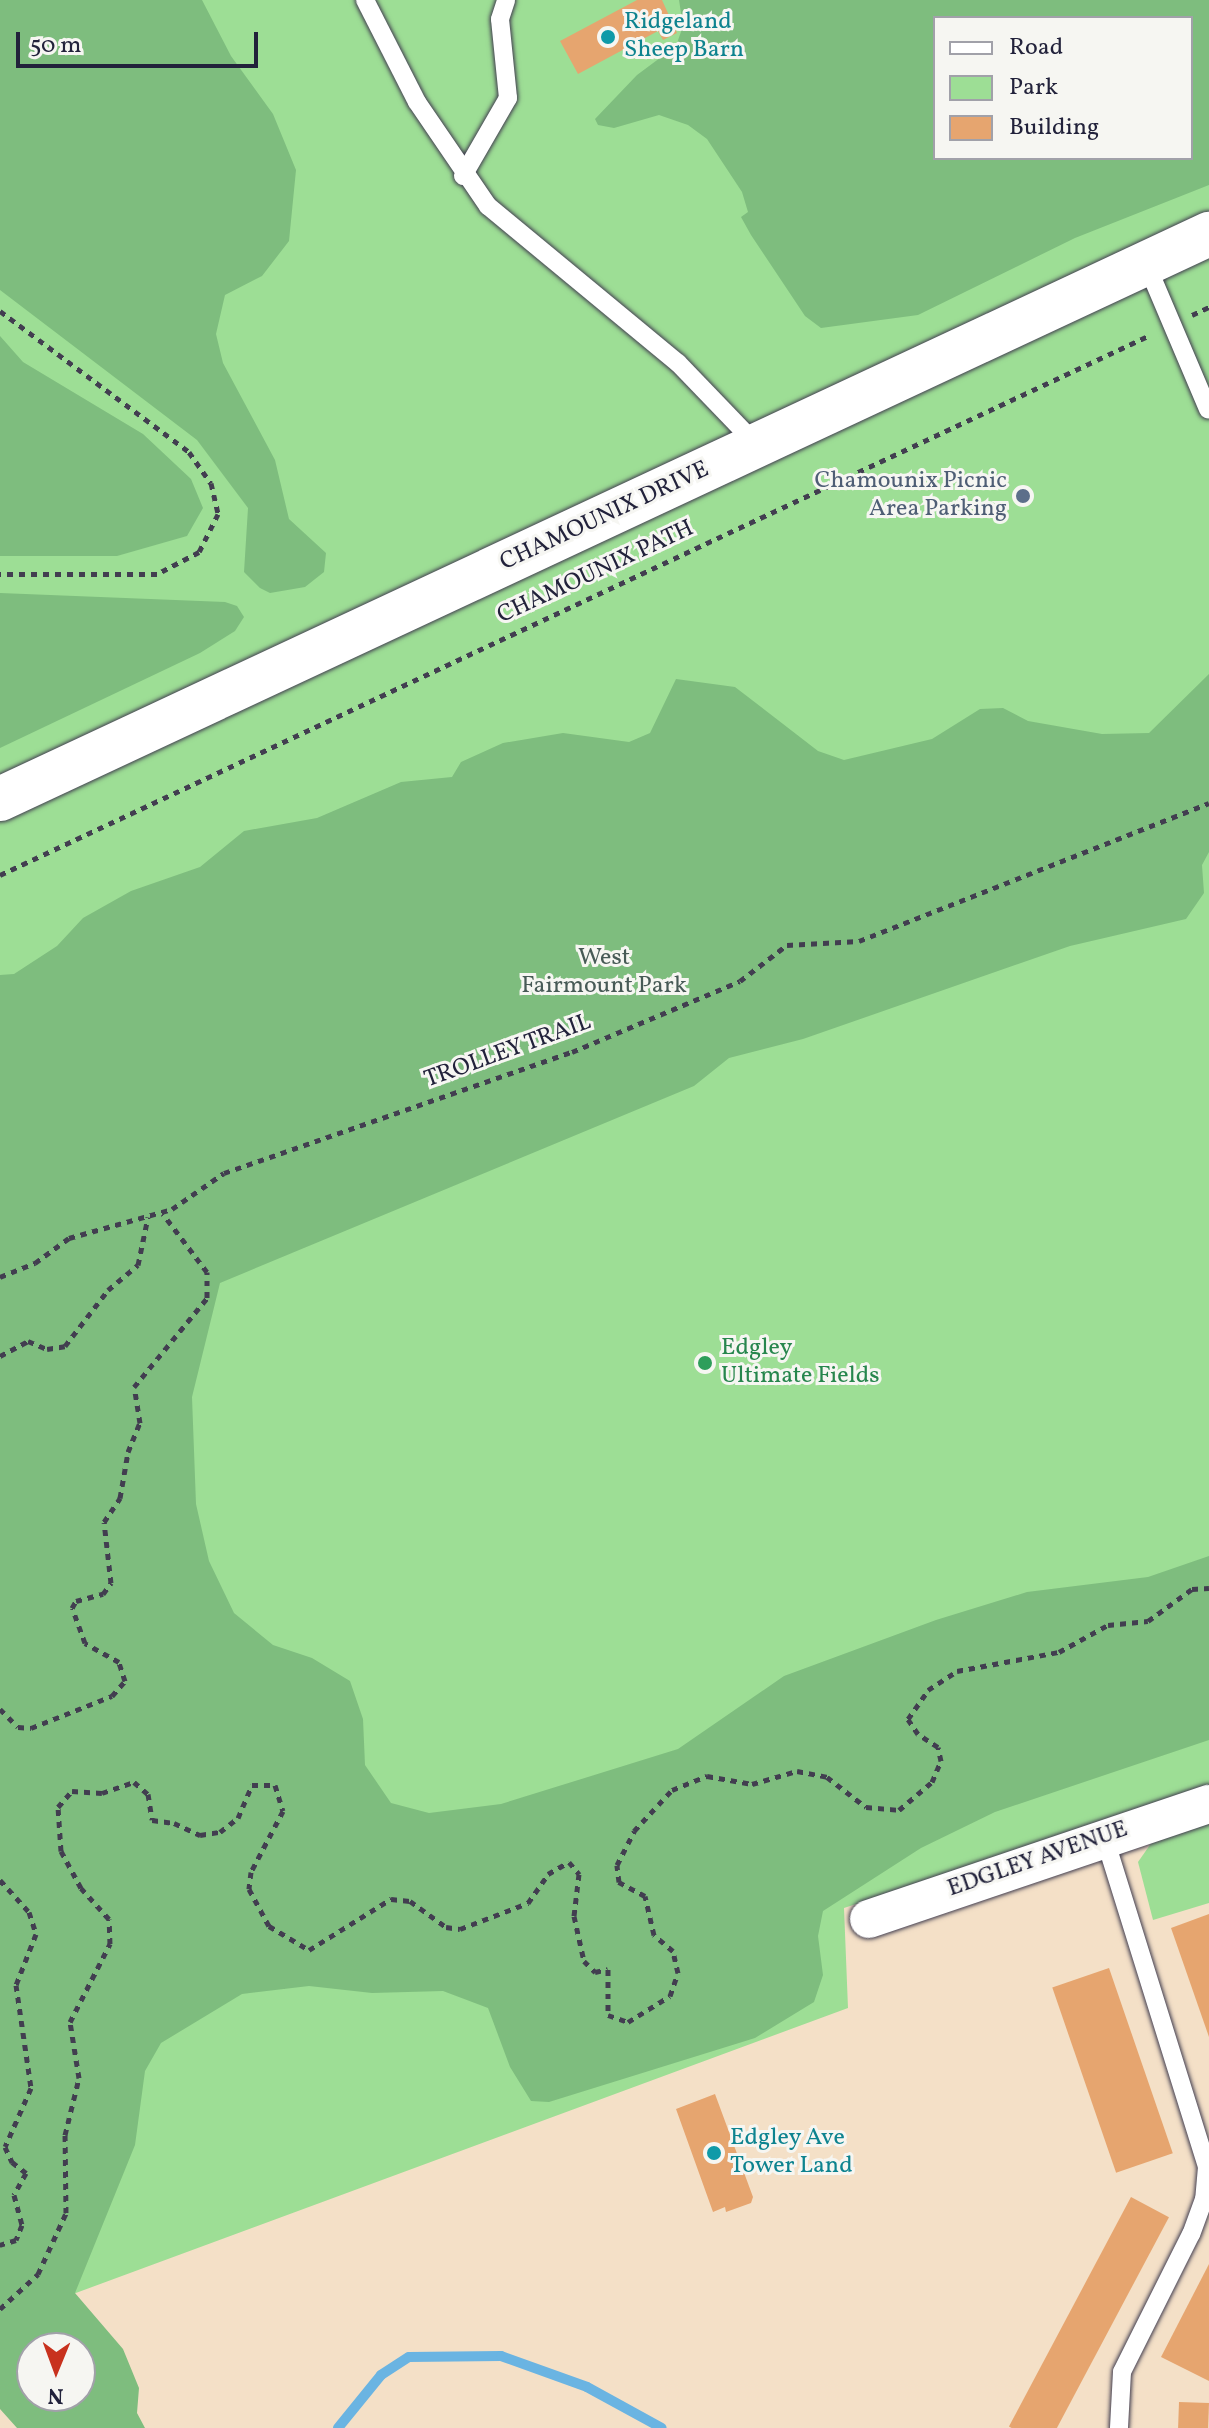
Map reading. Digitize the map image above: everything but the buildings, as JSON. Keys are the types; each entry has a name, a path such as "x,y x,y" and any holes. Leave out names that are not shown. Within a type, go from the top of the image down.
{"street":[{"name":"CHAMOUNIX DRIVE","path":"0,799 1209,234"},
{"name":"EDGLEY AVENUE","path":"869,1919 1104,1836 1209,1804"}],"lane":[{"path":"365,0 417,102 463,176 516,232 678,363 757,445"},
{"path":"463,176 508,98 500,19 506,0"},
{"path":"1146,263 1208,409"},
{"path":"1104,1836 1207,2167 1204,2199 1191,2234 1122,2372 1119,2428"}],"path":[{"name":"CHAMOUNIX PATH","path":"0,875 1209,307"},
{"path":"0,311 189,452 211,483 218,514 199,552 157,574 0,574"},
{"name":"TROLLEY TRAIL","path":"0,1277 35,1263 69,1238 162,1213 224,1173 572,1052 740,981 787,945 859,941 1209,803"},
{"path":"0,1709 18,1727 31,1728 112,1696 125,1681 119,1662 85,1643 72,1608 76,1601 103,1594 111,1583 104,1522 120,1498 140,1423 134,1387 207,1298 207,1272 162,1213"},
{"path":"0,1356 28,1341 47,1349 65,1346 108,1290 138,1265 148,1217"},
{"path":"0,2309 38,2274 66,2213 65,2135 79,2078 70,2022 110,1944 109,1919 81,1888 61,1851 58,1807 72,1791 102,1793 134,1782 148,1794 152,1820 174,1823 200,1835 220,1832 238,1818 252,1785 275,1785 283,1811 251,1872 249,1889 269,1926 309,1950 391,1899 410,1901 446,1927 460,1929 528,1903 548,1874 569,1862 579,1874 574,1916 581,1953 590,1970 608,1969 608,2015 628,2022 670,1996 678,1973 673,1951 654,1935 645,1896 619,1882 617,1872 634,1831 672,1790 707,1776 752,1784 797,1771 827,1777 866,1807 899,1810 932,1782 941,1761 938,1747 918,1734 908,1719 928,1690 957,1671 1059,1652 1108,1625 1148,1621 1192,1589 1209,1588"},
{"path":"0,1880 29,1912 36,1934 16,1985 31,2088 5,2147 12,2162 26,2173 14,2195 22,2225 16,2240 0,2245"}],"green space":[{"name":"West Fairmount Park","path":"0,0 1209,0 1209,1788 844,1908 848,2008 0,2321"},
{"path":"0,0 202,0 231,56 273,114 296,170 289,241 262,276 225,295 216,334 223,363 275,460 289,519 326,553 324,572 305,587 270,593 260,588 244,572 248,508 197,440 0,290"},
{"path":"679,0 1209,0 1209,185 1075,238 918,315 821,328 805,316 751,235 741,217 748,212 742,192 707,139 688,125 659,115 614,128 598,125 595,119 637,75 676,46 683,26"},
{"path":"0,336 23,362 143,434 191,479 203,508 187,536 117,556 0,556"},
{"path":"0,593 225,602 237,606 244,617 235,631 200,653 0,748"},
{"path":"1209,674 1209,852 1202,865 1204,893 1186,919 1070,946 803,1039 729,1058 694,1086 220,1283 192,1397 196,1504 209,1561 234,1613 273,1645 312,1658 350,1681 363,1719 365,1765 391,1803 429,1813 501,1804 678,1749 784,1676 936,1620 1027,1592 1148,1577 1209,1556 1209,1740 995,1812 921,1848 823,1911 818,1936 823,1975 814,2002 755,2038 549,2102 531,2101 510,2067 488,2008 443,1991 372,1993 309,1986 242,1994 161,2043 145,2071 135,2145 75,2293 123,2349 139,2388 137,2413 145,2428 17,2428 0,2409 0,975 14,974 57,946 83,918 131,891 200,867 244,831 317,818 401,782 452,777 461,762 503,743 563,733 629,742 650,733 676,679 735,687 818,751 844,760 932,739 980,709 1003,708 1028,721 1102,734 1149,733"},
{"path":"1209,1823 1209,1903 1153,1920 1138,1862 1152,1842"}],"waterway":[{"path":"338,2428 381,2375 409,2357 501,2356 587,2387 662,2428"}],"place":[{"name":"Ridgeland Sheep Barn","path":"608,37"},
{"name":"Chamounix Picnic Area Parking","path":"1023,496"},
{"name":"Edgley Ultimate Fields","path":"705,1363"},
{"name":"Edgley Ave Tower Land","path":"714,2153"}]}
